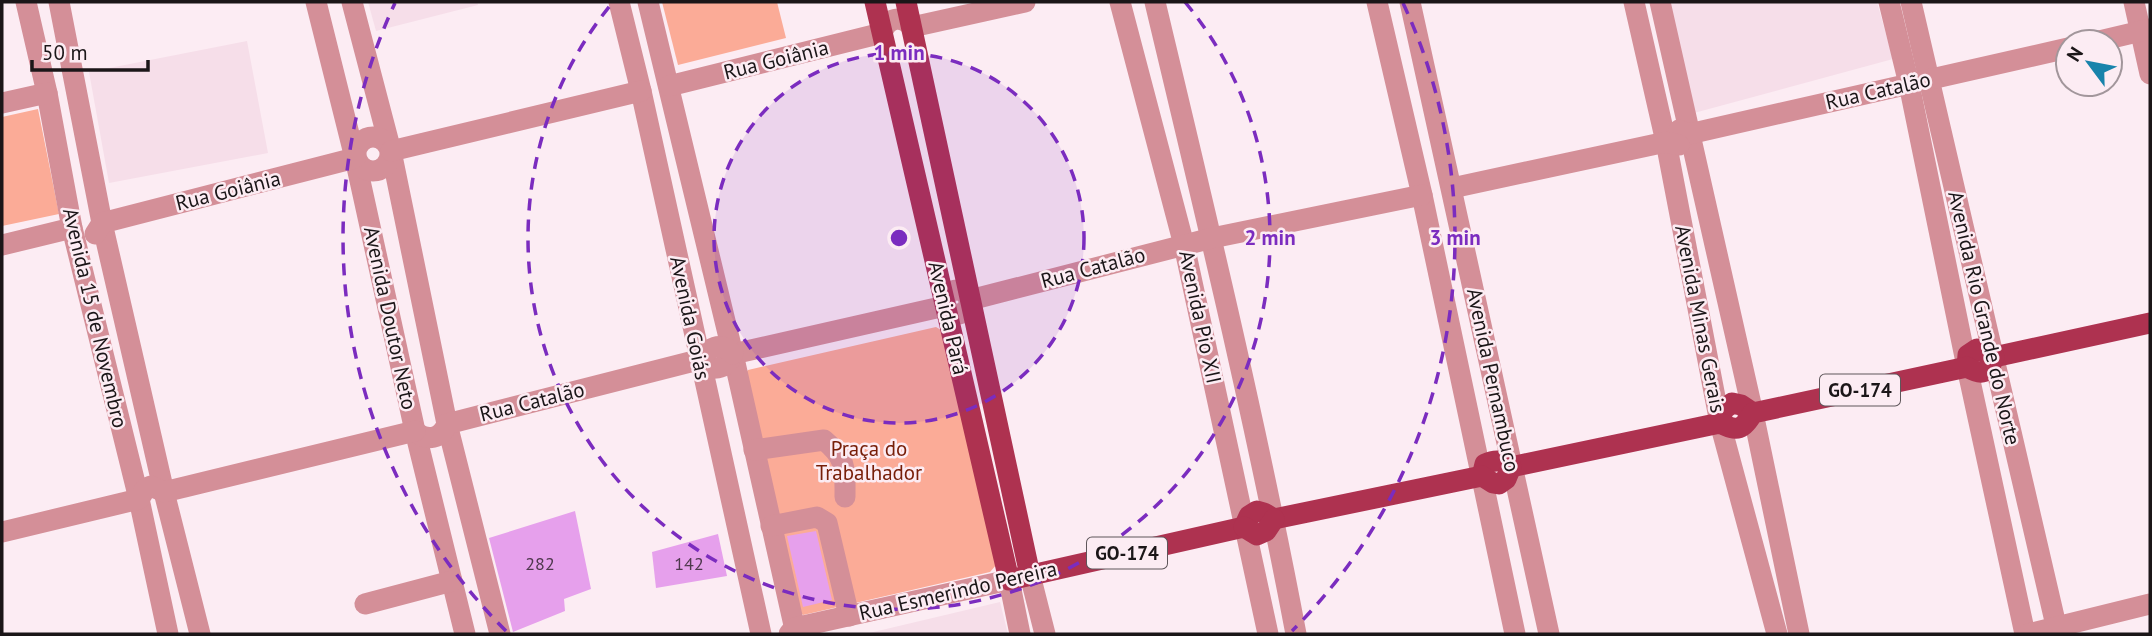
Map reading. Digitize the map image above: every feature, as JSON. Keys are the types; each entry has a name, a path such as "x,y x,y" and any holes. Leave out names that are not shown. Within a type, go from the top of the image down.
{"main road":[{"name":"Avenida Pará","path":"875,2 1009,580"},
{"name":"Avenida Pará","path":"906,2 1030,575"},
{"name":"Rua Esmerindo Pereira","path":"1009,580 1244,527 1249,516 1257,512 1274,519 1482,476 1499,484 1506,479 1511,467 1720,423 1723,410 1732,403 1753,413 1966,367 1968,355 1977,349 1994,357 2150,323"}],"street":[{"name":"Avenida 15 de Novembro","path":"26,2 47,93 72,228 139,499 168,634"},
{"name":"Avenida 15 de Novembro","path":"59,2 102,223 200,634"},
{"name":"Avenida Doutor Neto","path":"316,2 355,158 415,431 465,634"},
{"name":"Avenida Doutor Neto","path":"352,2 391,151 447,424 500,634"},
{"name":"Avenida Goiás","path":"619,2 761,634"},
{"path":"648,2 733,354 793,632"},
{"name":"Rua Goiânia","path":"2,245 72,228 79,235 88,236 97,232 102,223 355,158 362,142 373,138 384,141 391,151 641,91 642,82 652,74 665,78 669,86 882,33 885,25 898,18 912,27 1025,2"},
{"name":"Avenida Pio XII","path":"1120,2 1184,244 1268,634"},
{"name":"Avenida Pio XII","path":"1155,2 1212,238 1274,519 1296,634"},
{"name":"Avenida Pernambuco","path":"1377,2 1422,195 1515,634"},
{"name":"Avenida Pernambuco","path":"1410,2 1549,634"},
{"name":"Avenida Minas Gerais","path":"1634,2 1666,142 1720,423 1777,634"},
{"name":"Avenida Minas Gerais","path":"1660,2 1753,413 1799,634"},
{"name":"Avenida Rio Grande do Norte","path":"1889,2 1918,82 1994,357 2057,631"},
{"name":"Avenida Rio Grande do Norte","path":"1911,2 1918,82 1966,367 2027,634"},
{"path":"2134,2 2146,31 2150,74"},
{"path":"2124,36 2146,31"},
{"name":"Rua Catalão","path":"2,532 139,499 146,488 157,487 164,492 415,431 418,421 428,415 439,416 447,424 698,360 707,367 718,368 728,363 733,354 946,306 948,294 955,290 963,291 970,300 1184,244 1422,195 1425,185 1434,179 1445,181 1452,188 1666,142 1680,145 1689,134 2054,51"},
{"path":"2,103 47,93"},
{"path":"754,450 824,440 839,452 845,468 845,497"},
{"path":"771,526 817,517 827,523 849,616"},
{"name":"Avenida Pará","path":"1030,575 1045,634"},
{"name":"Avenida Pará","path":"1009,580 1020,634"},
{"name":"Rua Esmerindo Pereira","path":"761,634 768,621 775,617 782,618 793,632 849,616 1009,580"},
{"path":"365,604 452,581"},
{"path":"2027,634 2057,631 2150,604"}],"shaded area":[{"path":"368,2 477,2 478,5 376,31"},
{"path":"1669,2 1877,2 1893,59 1694,113"},
{"path":"247,41 268,153 109,183 89,72"},
{"path":"1000,602 1008,634 865,634"}],"green space":[{"path":"662,2 777,2 786,38 678,65"},
{"path":"38,109 59,214 2,226 2,117"},
{"name":"Praça do Trabalhador","path":"936,327 946,333 997,564 990,572 803,615 800,612 744,375 748,370"}],"building":[{"path":"575,511 591,589 564,599 565,611 513,632 489,538"},
{"path":"816,531 832,600 803,607 787,536"},
{"path":"718,534 727,576 656,588 652,552"}]}
